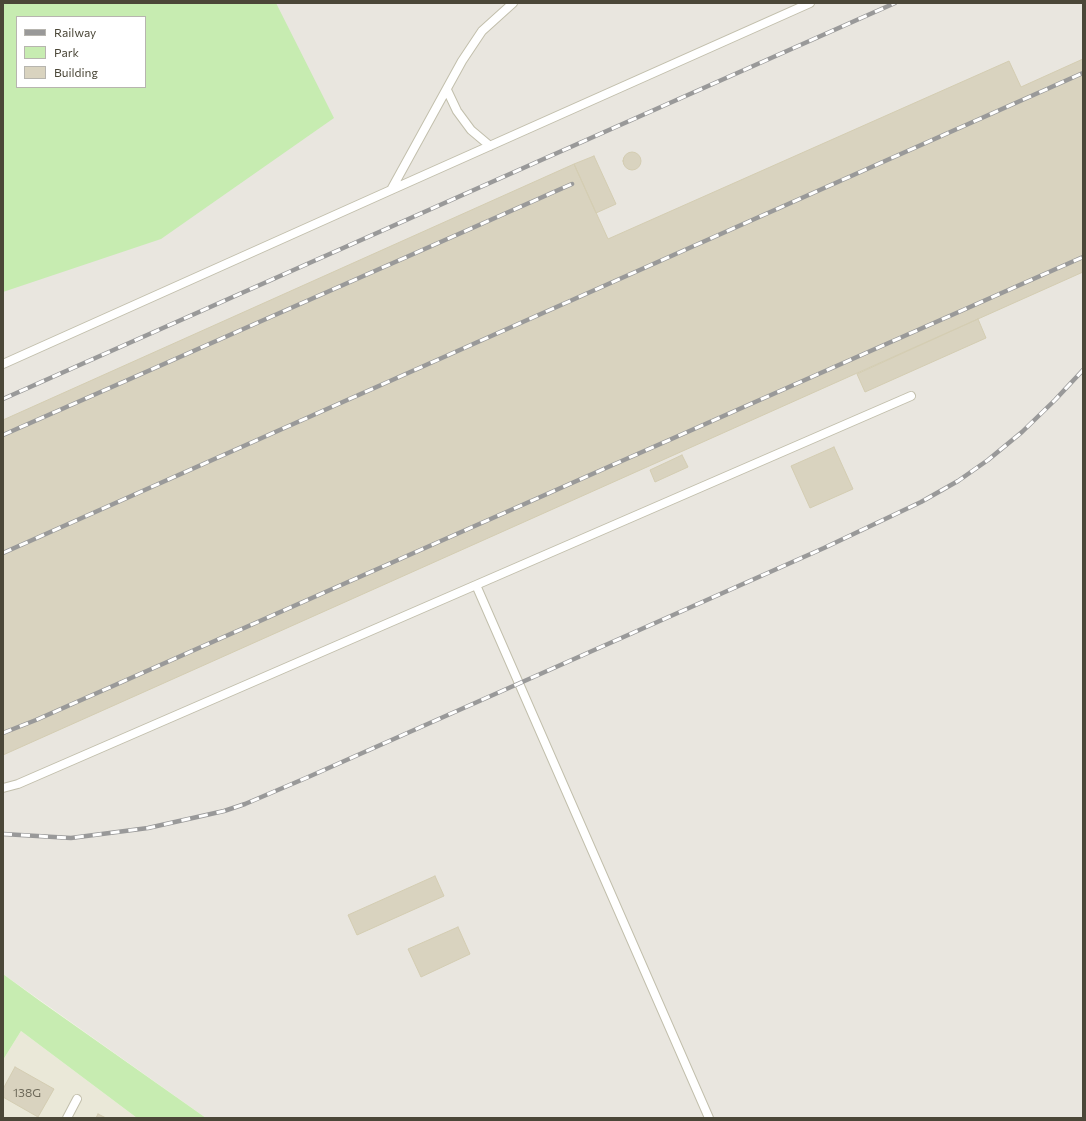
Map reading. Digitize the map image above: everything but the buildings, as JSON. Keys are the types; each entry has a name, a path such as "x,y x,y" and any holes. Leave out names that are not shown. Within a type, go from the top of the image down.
{"lane":[{"path":"391,190 462,61 482,31 513,3"},
{"path":"3,364 810,3"},
{"path":"447,90 457,111 471,130 490,146"},
{"path":"3,788 18,784 911,396"},
{"path":"476,585 709,1118"},
{"path":"66,1118 77,1099"}],"shaded area":[{"path":"3,3 1083,3 1083,1118 206,1118 3,974"},
{"path":"21,1031 137,1118 3,1118 3,1060"}],"green space":[{"path":"3,3 276,3 334,118 161,239 3,292"},
{"path":"3,974 206,1118 137,1118 21,1031 3,1060"}],"railway":[{"path":"3,399 895,3"},
{"path":"3,553 1083,73"},
{"path":"3,435 572,184"},
{"path":"3,733 36,720 1083,257"},
{"path":"3,834 71,838 148,828 224,811 245,804 306,778 824,548 921,502 958,481 988,460 1022,432 1083,370"}]}
